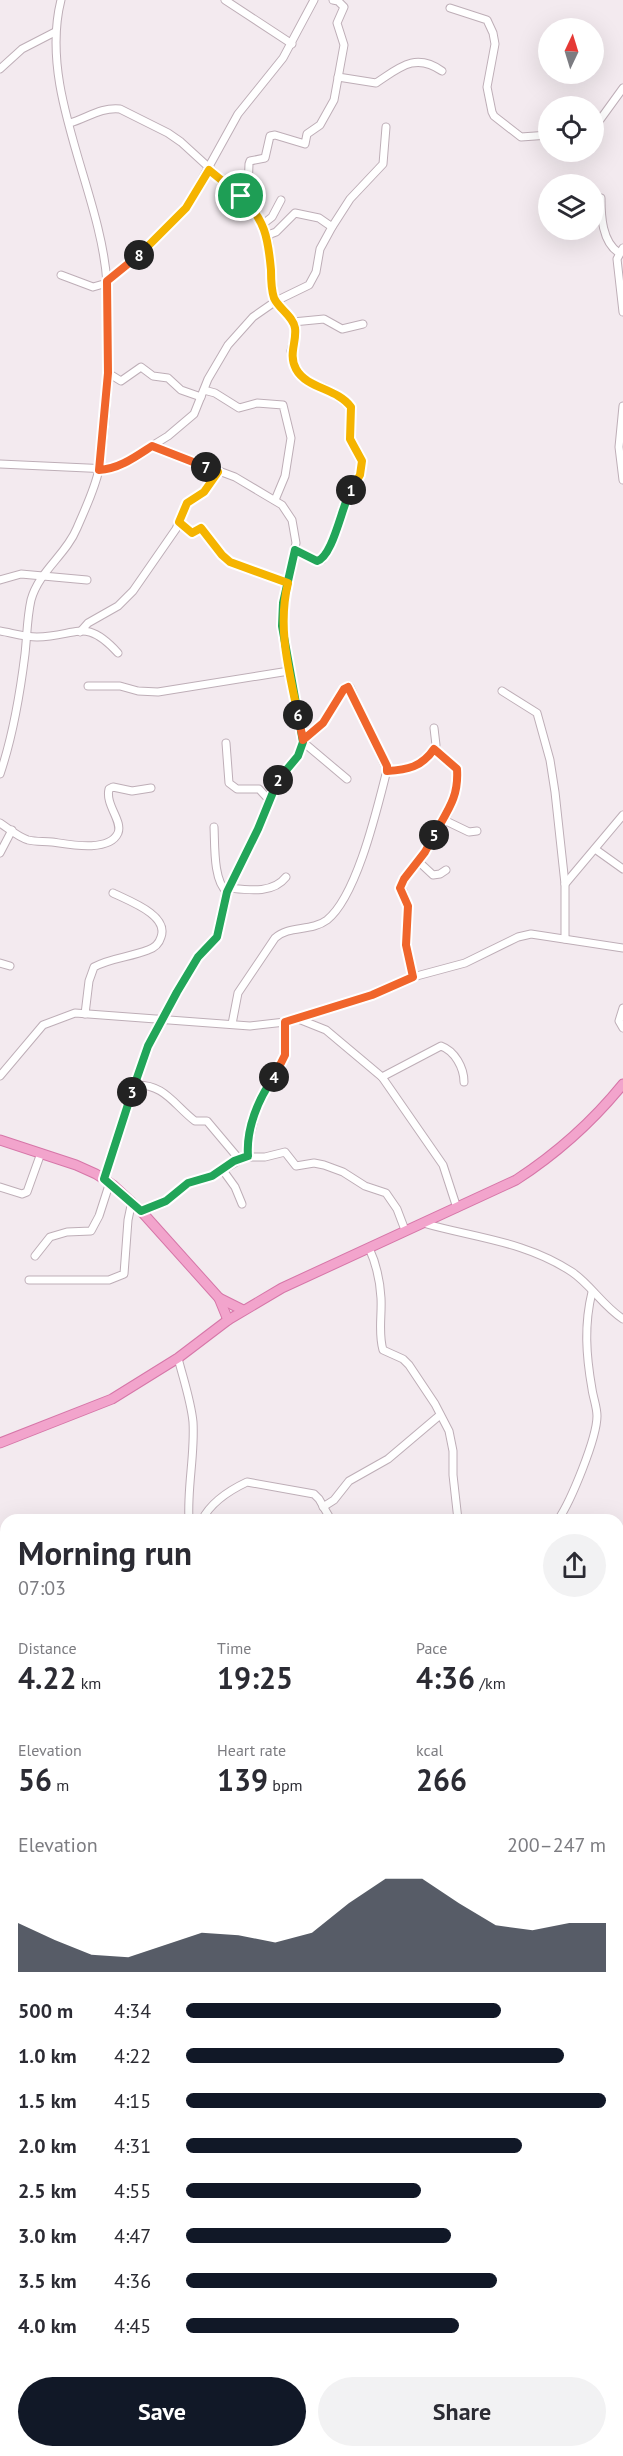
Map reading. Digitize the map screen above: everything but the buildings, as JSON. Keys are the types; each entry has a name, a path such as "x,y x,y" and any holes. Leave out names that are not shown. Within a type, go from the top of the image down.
{"main road":[{"path":"0,1443 112,1399 178,1358 243,1310 282,1288 516,1180 542,1163 586,1124 622,1087"},
{"path":"0,1140 76,1165 107,1180 141,1211 219,1298 228,1320"},
{"path":"219,1298 243,1310"}],"street":[{"path":"0,774 10,736 32,598 42,576 75,533 99,470 108,373 107,282 92,201 70,123 57,63 55,32 61,0"},
{"path":"225,0 292,44"},
{"path":"62,275 93,287 107,282 146,250 186,208 238,114 292,44 314,0"},
{"path":"241,196 248,189 250,161 265,158 270,136 274,135 305,144 307,134 320,125 331,106 344,45 337,23 344,7 338,1 333,0"},
{"path":"450,8 487,20 493,33 495,45 487,87 494,116 521,137 538,136"},
{"path":"0,69 22,49 55,32"},
{"path":"338,77 376,83 394,70 416,62 432,64 442,71"},
{"path":"604,114 623,88"},
{"path":"70,123 104,109 120,109 168,133 241,196 263,224 268,236 272,289 276,302 293,322 296,331 291,351 295,368 308,382 325,388 351,407 350,439 362,461 360,475 345,501 334,536 322,560 317,561 295,550"},
{"path":"0,464 109,470 152,446 194,414 228,345 253,317 309,285 316,272 320,249 332,226 350,199 383,164 386,127"},
{"path":"263,224 272,217 281,200"},
{"path":"268,236 276,232 295,213 319,218 332,226"},
{"path":"604,230 612,248 621,250 617,259 623,312"},
{"path":"293,322 324,319 342,329 363,324"},
{"path":"108,373 121,381 141,367 153,376 168,378 181,390 203,394 215,393 239,408 257,403 283,405 291,438 285,476 274,500"},
{"path":"623,406 619,447 623,480"},
{"path":"35,1256 50,1237 67,1232 91,1232 99,1216 134,1085 148,1046 198,957 217,937 228,890 279,777 298,756 303,741 282,615 295,550 292,520 282,505 235,477 152,446"},
{"path":"80,632 88,623 118,606 133,591 179,522 187,503 204,492 218,472"},
{"path":"179,522 192,533 201,528 230,562 288,583"},
{"path":"0,580 21,574 87,580"},
{"path":"0,631 38,637 89,631 97,633 118,653"},
{"path":"88,686 120,686 138,691 158,692 290,671"},
{"path":"232,1024 238,993 275,938 280,933 321,924 338,909 356,873 387,771 350,687 344,689 323,723 303,741"},
{"path":"502,691 538,716 550,760 565,884 565,939"},
{"path":"387,771 414,767 422,762 434,749 437,738 434,728"},
{"path":"0,734 10,736"},
{"path":"303,741 347,779"},
{"path":"226,743 229,783 237,789 259,789 270,801"},
{"path":"413,977 406,945 408,906 400,888 444,820 453,802 458,780 457,769 434,749"},
{"path":"0,823 29,840 68,846 94,846 118,835 119,830 106,798 109,789 113,787 132,791 151,788"},
{"path":"565,884 623,815"},
{"path":"444,820 469,832 477,831"},
{"path":"214,827 219,882 228,890 267,889 281,883 286,877"},
{"path":"0,853 12,830"},
{"path":"595,849 623,869"},
{"path":"417,861 433,875 446,870"},
{"path":"86,1014 89,981 94,967 151,949 160,941 162,935 162,927 154,916 113,893"},
{"path":"0,1076 43,1025 68,1015 86,1014 263,1026 285,1022 372,995 413,977 465,963 524,936 545,935 623,948"},
{"path":"0,963 10,966"},
{"path":"623,1008 619,1021 623,1028"},
{"path":"296,1018 326,1030 382,1077 443,1165 457,1208"},
{"path":"248,1156 248,1145 258,1102 279,1070 285,1055 285,1022"},
{"path":"382,1077 441,1046 449,1051 461,1065 464,1082"},
{"path":"134,1085 156,1087 174,1100 195,1121 207,1121 239,1159"},
{"path":"141,1211 166,1201 188,1183 202,1180 239,1159 248,1156 265,1157 285,1152 296,1166 314,1163 343,1172 365,1186 390,1196 405,1230"},
{"path":"0,1187 22,1194 27,1192 41,1154"},
{"path":"222,1169 235,1187 242,1203"},
{"path":"29,1280 109,1280 124,1274 126,1234 132,1202"},
{"path":"423,1223 520,1246 573,1273 623,1319"},
{"path":"369,1248 378,1273 381,1298 381,1336 384,1350 403,1359 409,1365 449,1431 457,1514"},
{"path":"562,1514 573,1495 592,1443 597,1418 586,1339 587,1311 592,1292"},
{"path":"178,1358 193,1420 192,1460 187,1495 189,1514"},
{"path":"323,1507 357,1475 372,1470 388,1459 440,1414"},
{"path":"207,1514 215,1503 237,1486 247,1482 280,1490 309,1492 317,1496 327,1514"}],"route":[{"path":"241,196 209,170 186,208 146,250 107,281 108,373 99,470 109,470 121,465 152,446 218,472 204,492 187,503 179,522 192,533 201,528 222,555 235,565 288,583 283,603 282,615 282,626 290,671 303,740 323,723 344,689 350,687 387,766 387,771 414,767 434,749 457,769 458,780 453,802 444,820 425,852 412,866 400,888 408,906 406,945 413,977 372,995 329,1006 285,1022 285,1055 279,1070 258,1102 248,1145 248,1156 234,1161 212,1176 188,1183 166,1201 141,1211 104,1179 148,1046 198,957 217,937 227,892 258,829 279,777 298,756 302,747 303,740 282,626 283,603 288,583 295,550 317,561 322,560 328,552 345,501 360,475 362,461 350,439 353,416 348,402 325,388 308,382 295,368 291,351 296,331 293,322 274,297 268,236 263,224 241,196"}]}
